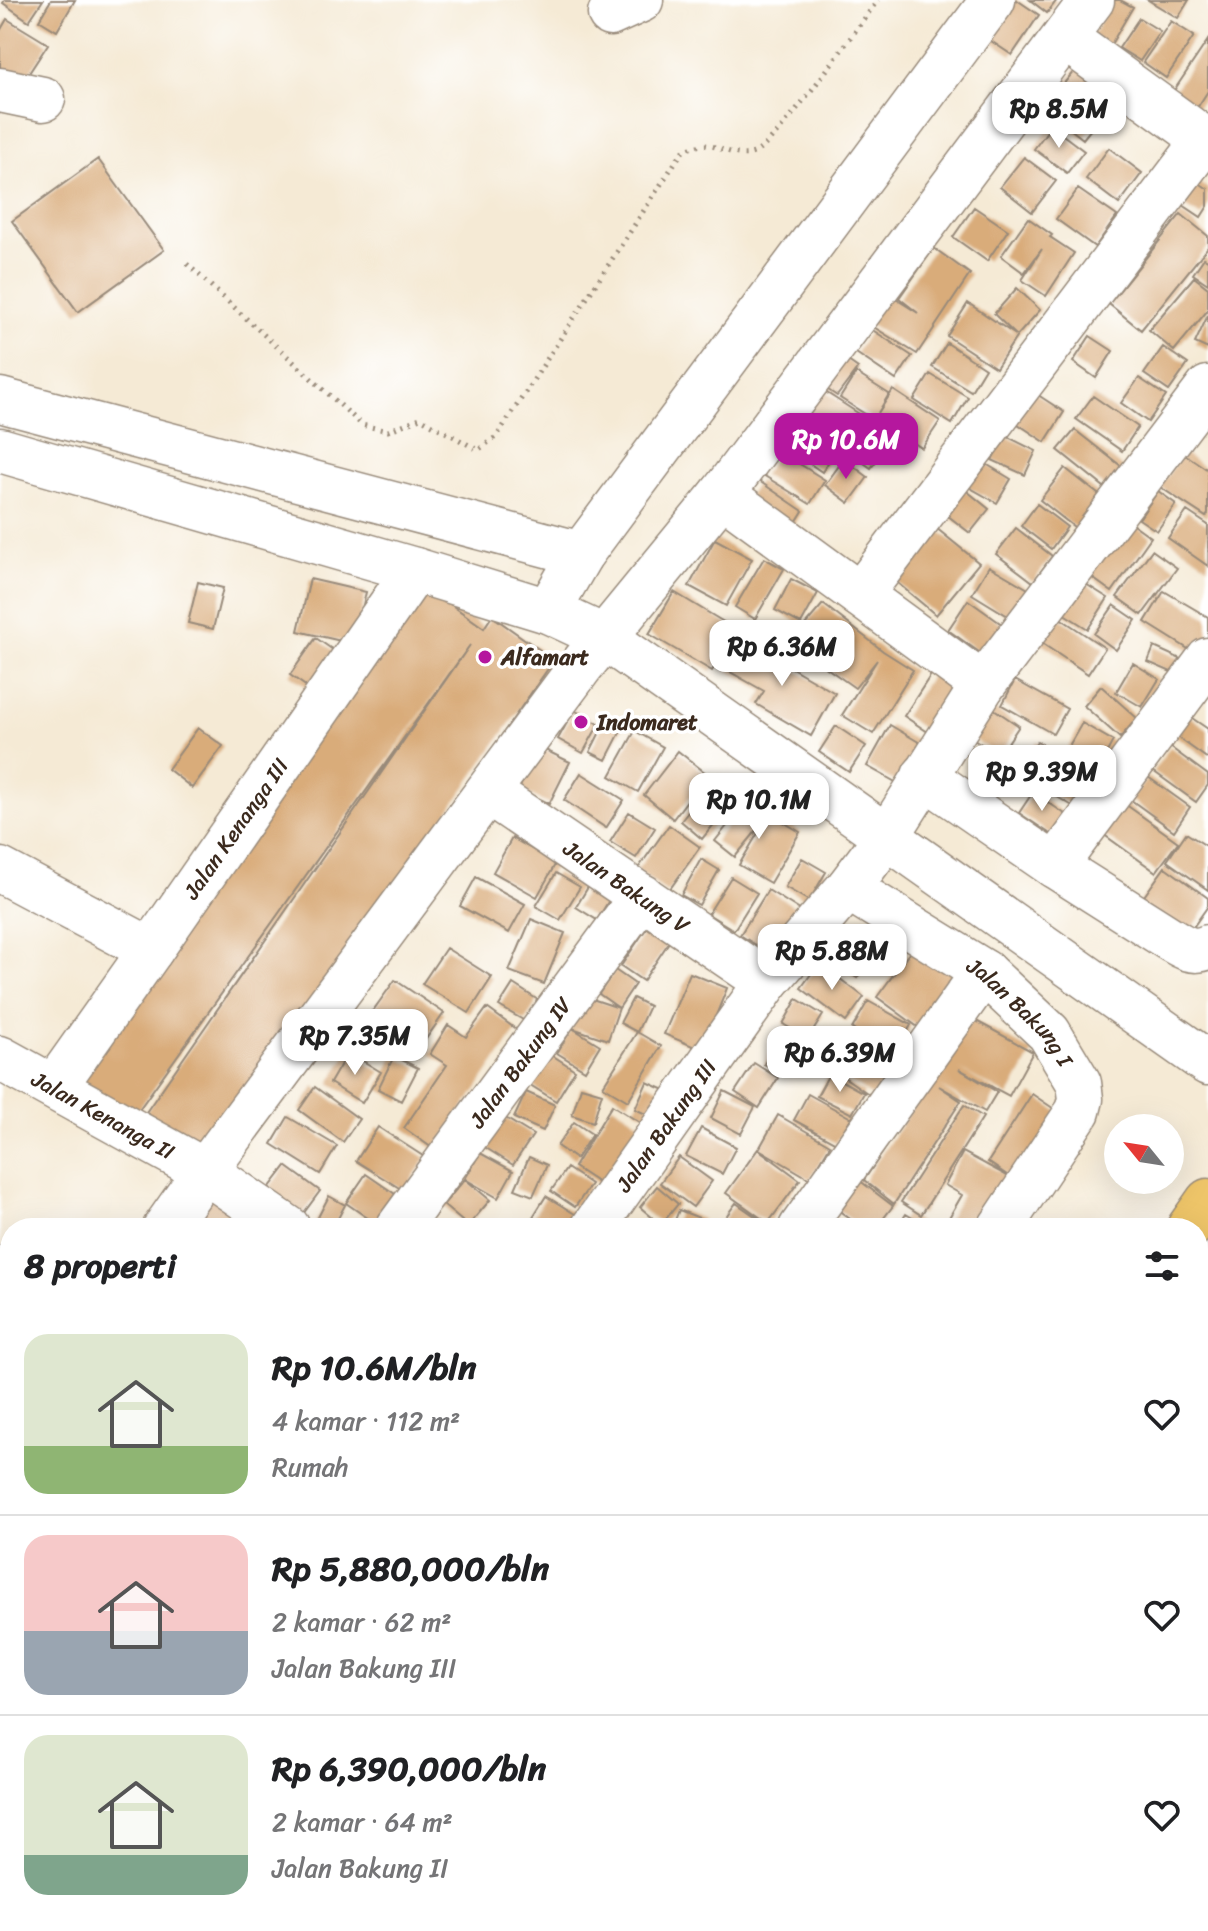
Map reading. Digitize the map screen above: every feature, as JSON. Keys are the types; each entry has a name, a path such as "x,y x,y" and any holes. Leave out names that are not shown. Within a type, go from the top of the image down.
{"highway":[{"path":"1196,1218 1208,1201"}],"street":[{"path":"548,611 581,554 993,0"},
{"path":"172,1218 604,637 722,494 1092,0"},
{"path":"860,595 1206,141 1065,38"},
{"path":"0,90 43,99"},
{"name":"Jalan Bakung III","path":"600,1218 767,982 848,888 888,835 983,685 1208,388"},
{"path":"0,400 581,554"},
{"path":"0,450 548,611 604,637 1208,1063"},
{"path":"722,494 983,685"},
{"name":"Jalan Kenanga III","path":"54,1087 415,570"},
{"path":"1055,866 1208,660"},
{"path":"924,776 1055,866 1188,950 1208,947"},
{"name":"Jalan Bakung V","path":"488,792 767,982"},
{"path":"0,870 151,950"},
{"name":"Jalan Bakung I","path":"848,888 984,972 1049,1033 1079,1083 1081,1099 1078,1111 1007,1218"},
{"name":"Jalan Bakung IV","path":"405,1218 642,896"},
{"path":"808,1218 984,972"},
{"name":"Jalan Kenanga II","path":"0,1058 205,1171"},
{"path":"205,1171 273,1218"}],"path":[{"path":"187,264 362,425 388,431 420,418 478,450 497,436 682,152 707,145 742,155 756,153 785,123 878,0"}],"building":[{"path":"5,0 43,0 29,21 3,3"},
{"path":"51,0 75,0 57,31 39,20"},
{"path":"1005,0 1017,0 1039,15 1012,55 982,35"},
{"path":"1030,0 1057,0 1047,13"},
{"path":"1113,0 1133,7 1110,46 1092,36"},
{"path":"1148,0 1189,0 1178,18"},
{"path":"1139,18 1160,31 1140,61 1119,48"},
{"path":"7,19 48,44 18,90 0,79 0,31"},
{"path":"1171,21 1194,36 1166,78 1143,62"},
{"path":"1208,40 1208,91 1197,108 1173,92"},
{"path":"1078,66 1116,98 1083,139 1044,108"},
{"path":"1051,126 1084,151 1067,173 1034,149"},
{"path":"1109,148 1142,173 1119,204 1086,179"},
{"path":"1024,157 1056,181 1032,212 1000,187"},
{"path":"98,159 164,250 78,312 12,221"},
{"path":"1189,176 1208,189 1208,206 1201,217 1174,199"},
{"path":"1078,189 1117,216 1095,247 1056,219"},
{"path":"974,207 1008,230 987,261 953,237"},
{"path":"1181,214 1208,236 1208,247 1141,330 1109,304"},
{"path":"1028,218 1074,253 1046,296 1022,280 1042,249 1024,273 1001,256"},
{"path":"934,248 970,274 917,354 864,321 883,291 918,313 899,298"},
{"path":"1204,258 1208,260 1208,284 1193,274"},
{"path":"1194,277 1208,288 1208,310 1174,351 1149,330"},
{"path":"1017,288 1040,310 1017,336 994,314"},
{"path":"968,303 1017,336 996,368 947,336"},
{"path":"1208,315 1208,349 1195,343"},
{"path":"871,329 912,356 896,380 856,353"},
{"path":"1090,336 1113,351 1096,378 1073,362"},
{"path":"947,343 985,368 971,391 932,367"},
{"path":"1163,347 1188,364 1169,391 1144,374"},
{"path":"838,354 858,368 837,396 818,383"},
{"path":"856,373 889,394 878,413 893,390 940,421 922,448 840,398"},
{"path":"930,374 968,397 952,424 914,400"},
{"path":"1139,378 1166,396 1148,422 1121,403"},
{"path":"813,384 864,417 846,447 794,414"},
{"path":"1032,391 1064,412 1045,442 1012,420"},
{"path":"1093,396 1138,427 1122,451 1076,419"},
{"path":"785,410 838,447 822,472 768,435"},
{"path":"870,426 891,441 871,468 850,453"},
{"path":"1075,430 1126,470 1109,491 1058,450"},
{"path":"1004,435 1036,451 1025,475 992,460"},
{"path":"779,451 825,480 810,504 763,475"},
{"path":"1183,453 1208,470 1206,517 1160,487"},
{"path":"844,459 868,477 849,503 825,485"},
{"path":"981,461 1011,479 997,503 967,486"},
{"path":"1065,468 1103,498 1078,530 1040,500"},
{"path":"759,481 803,511 793,527 747,497"},
{"path":"962,487 989,509 970,533 942,511"},
{"path":"1158,491 1176,504 1157,531 1139,519"},
{"path":"1037,504 1067,527 1051,549 1021,526"},
{"path":"1187,511 1208,525 1208,566 1168,538"},
{"path":"1126,519 1151,537 1112,592 1087,574"},
{"path":"930,523 979,563 936,615 888,575"},
{"path":"1016,528 1052,556 1033,582 996,554"},
{"path":"715,539 752,559 726,606 689,586"},
{"path":"1152,550 1177,568 1142,615 1117,597"},
{"path":"764,558 784,569 755,619 735,607"},
{"path":"989,566 1035,593 1018,622 972,594"},
{"path":"310,579 366,592 354,644 298,631"},
{"path":"791,579 818,593 801,624 775,610"},
{"path":"1081,581 1108,598 1088,629 1061,612"},
{"path":"198,582 223,588 213,629 188,623"},
{"path":"422,584 484,628 492,616 554,660 204,1162 142,1118 470,645 130,1122 69,1079"},
{"path":"1164,591 1208,617 1208,638 1198,655 1145,622"},
{"path":"674,592 737,630 712,671 649,634"},
{"path":"968,600 1010,630 989,659 948,630"},
{"path":"823,604 883,651 913,670 873,734 842,715 877,660 855,688 824,666 846,634 833,649 805,625"},
{"path":"1114,605 1136,620 1116,650 1094,634"},
{"path":"1054,614 1105,648 1088,674 1037,640"},
{"path":"316,638 343,657 317,694 290,675"},
{"path":"742,639 835,693 811,736 756,704 764,691 725,669"},
{"path":"1154,647 1185,661 1178,675 1148,662"},
{"path":"1133,663 1159,679 1142,707 1116,692"},
{"path":"936,667 965,687 934,736 904,716"},
{"path":"1015,680 1067,709 1053,734 1002,705"},
{"path":"1101,686 1137,718 1120,738 1084,706"},
{"path":"988,705 1019,726 999,756 968,735"},
{"path":"574,710 599,724 583,753 558,739"},
{"path":"1183,712 1208,729 1208,759 1169,731"},
{"path":"607,718 623,727 606,760 590,752"},
{"path":"1082,723 1113,741 1098,769 1066,751"},
{"path":"890,725 922,744 899,784 867,766"},
{"path":"836,726 866,746 849,772 819,752"},
{"path":"198,728 223,746 192,788 168,769"},
{"path":"635,731 663,747 638,792 610,776"},
{"path":"1037,741 1064,757 1045,789 1018,773"},
{"path":"539,747 570,762 549,804 519,789"},
{"path":"1170,747 1208,775 1208,785 1196,802 1153,771"},
{"path":"678,751 707,774 673,819 644,795"},
{"path":"1069,760 1097,776 1078,809 1050,793"},
{"path":"581,773 624,800 606,828 564,800"},
{"path":"1148,777 1190,807 1174,831 1131,800"},
{"path":"711,783 733,801 702,839 681,821"},
{"path":"1033,792 1065,814 1052,835 1019,813"},
{"path":"747,801 768,818 770,814 800,832 770,883 739,865 767,818 735,857 715,841"},
{"path":"1125,804 1178,842 1156,872 1103,834"},
{"path":"629,812 655,828 636,858 610,842"},
{"path":"669,825 700,847 667,893 637,870"},
{"path":"1186,833 1208,847 1208,890 1167,861"},
{"path":"512,838 556,863 537,897 493,872"},
{"path":"802,858 826,872 809,901 785,887"},
{"path":"701,859 719,870 699,905 681,895"},
{"path":"1165,867 1208,898 1208,906 1184,940 1137,906"},
{"path":"556,873 580,887 560,920 536,906"},
{"path":"596,874 617,887 597,920 576,907"},
{"path":"476,877 525,904 509,933 460,906"},
{"path":"731,877 757,893 734,930 708,914"},
{"path":"768,890 803,912 775,957 740,935"},
{"path":"531,919 565,933 544,984 509,971"},
{"path":"648,926 669,942 643,981 621,966"},
{"path":"847,930 876,950 857,978 828,958"},
{"path":"916,944 969,983 930,1036 877,997"},
{"path":"446,948 492,977 469,1013 422,984"},
{"path":"819,963 864,997 846,1022 801,988"},
{"path":"615,970 635,984 619,1008 599,994"},
{"path":"690,973 727,988 702,1050 664,1034"},
{"path":"395,980 444,1013 421,1046 372,1012"},
{"path":"513,984 538,1000 525,1021 499,1006"},
{"path":"583,996 619,1008 608,1040 572,1028"},
{"path":"633,998 649,1006 637,1032 620,1023"},
{"path":"797,999 823,1015 808,1039 783,1024"},
{"path":"868,1001 911,1025 895,1054 852,1029"},
{"path":"487,1008 517,1030 435,1150 404,1128 447,1065 430,1054 448,1025 466,1037"},
{"path":"967,1016 1033,1052 1009,1096 959,1069 997,1092 985,1112 939,1086 961,1101 894,1204 864,1180 931,1081"},
{"path":"572,1028 600,1045 585,1070 557,1053"},
{"path":"637,1032 661,1046 628,1101 603,1086"},
{"path":"853,1035 896,1063 873,1097 831,1068"},
{"path":"777,1038 800,1051 788,1076 764,1064"},
{"path":"348,1052 381,1072 362,1103 330,1083"},
{"path":"547,1052 575,1070 556,1101 527,1083"},
{"path":"394,1056 418,1068 401,1101 378,1089"},
{"path":"754,1063 778,1078 759,1108 735,1092"},
{"path":"829,1074 864,1093 852,1114 817,1096"},
{"path":"647,1082 665,1090 652,1117 635,1109"},
{"path":"315,1087 359,1119 343,1142 299,1110"},
{"path":"581,1087 602,1093 593,1122 572,1115"},
{"path":"724,1091 755,1107 741,1134 711,1118"},
{"path":"526,1092 555,1105 543,1131 514,1118"},
{"path":"808,1094 851,1118 836,1143 794,1120"},
{"path":"1032,1094 1066,1117 1000,1218 949,1218 962,1195 945,1185 963,1152 1013,1179 988,1162"},
{"path":"612,1105 642,1124 603,1186 574,1167"},
{"path":"964,1105 983,1117 921,1215 901,1202"},
{"path":"494,1111 533,1135 513,1165 475,1141"},
{"path":"778,1115 830,1145 810,1179 759,1149"},
{"path":"288,1117 337,1146 320,1174 272,1144"},
{"path":"574,1122 592,1134 576,1159 557,1146"},
{"path":"378,1127 426,1158 404,1191 356,1161"},
{"path":"701,1128 736,1147 722,1174 686,1156"},
{"path":"758,1149 800,1180 772,1218 761,1218 726,1193"},
{"path":"480,1153 513,1171 498,1198 465,1179"},
{"path":"529,1157 547,1165 533,1196 515,1189"},
{"path":"679,1157 712,1181 693,1207 660,1183"},
{"path":"286,1166 320,1191 300,1218 292,1218 263,1196"},
{"path":"567,1168 591,1184 575,1207 551,1191"},
{"path":"366,1174 395,1194 378,1218 368,1218 346,1203"},
{"path":"855,1177 893,1206 884,1218 849,1218 833,1206"},
{"path":"465,1179 490,1200 475,1218 458,1218 443,1205"},
{"path":"657,1186 678,1204 667,1218 653,1218 640,1207"},
{"path":"217,1190 257,1218 198,1218"},
{"path":"329,1196 345,1205 338,1218 318,1218"},
{"path":"546,1196 581,1218 532,1218"},
{"path":"736,1203 758,1218 725,1218"},
{"path":"679,1210 699,1218 676,1218"}],"place":[{"name":"Alfamart","path":"485,657"},
{"name":"Indomaret","path":"581,722"}]}
